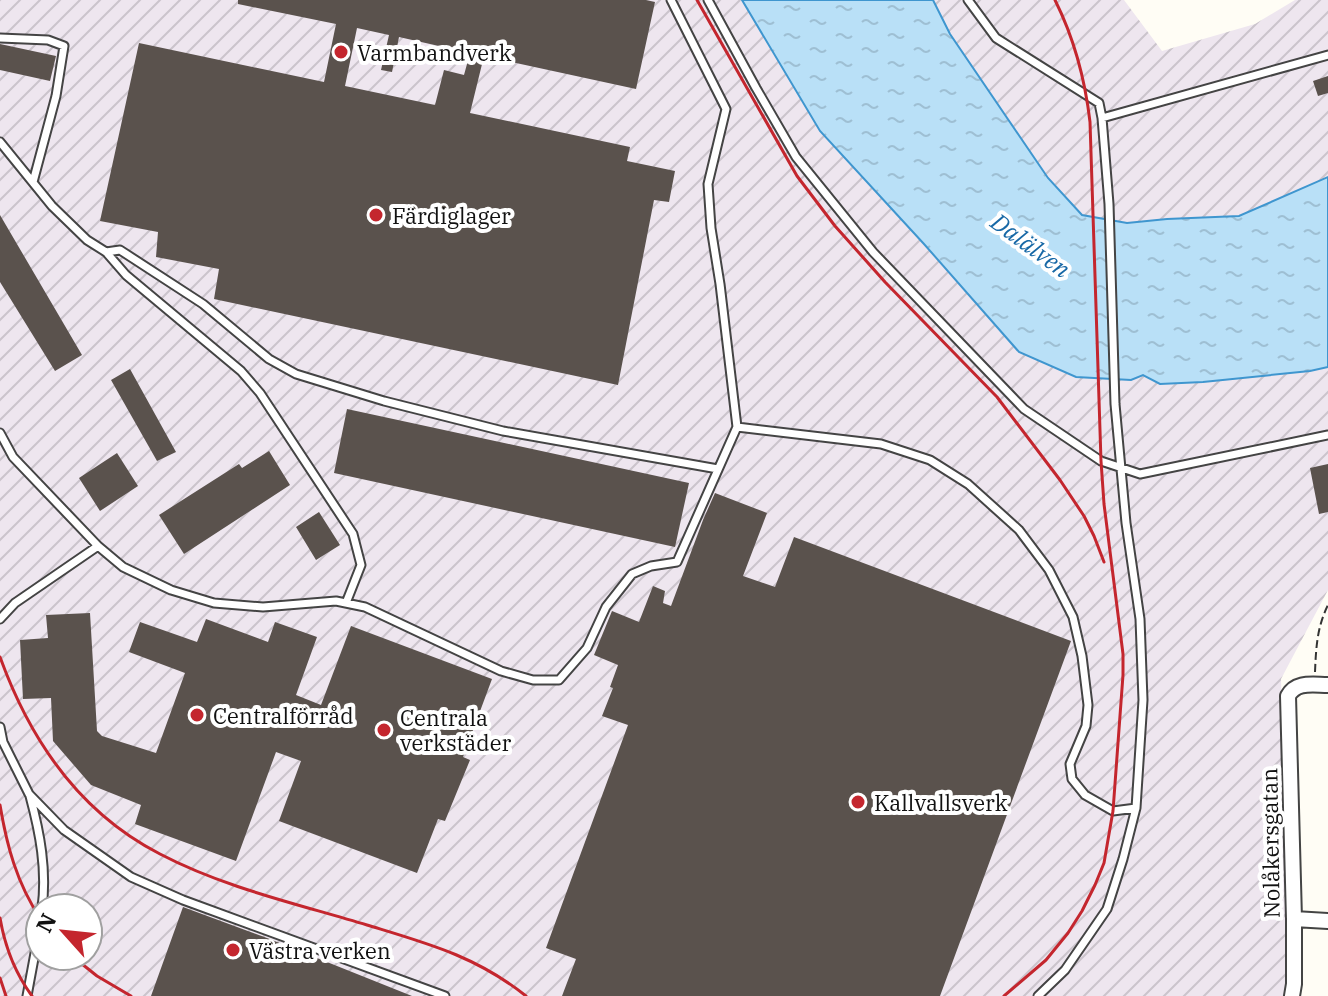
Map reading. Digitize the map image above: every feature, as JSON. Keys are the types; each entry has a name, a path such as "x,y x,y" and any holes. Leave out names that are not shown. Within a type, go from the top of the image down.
{"street":[{"name":"Nolåkersgatan","path":"1292,996 1294,919 1288,696 1300,685 1321,685"},
{"path":"1294,919 1328,921"}],"lane":[{"path":"0,433 13,457 98,546 123,567 171,590 214,603 263,607 336,601 365,607 501,671 533,680 559,680 587,648 606,607 632,574 651,566 677,562 737,427 708,184 726,109 671,0"},
{"path":"708,0 796,157 873,252 1024,409 1101,461 1140,474 1328,435"},
{"path":"968,0 996,38 1099,103 1109,204 1120,468 1140,619 1143,700 1136,808 1123,859 1107,909 1065,970 1038,996"},
{"path":"0,38 48,40 64,46 56,96 33,182"},
{"path":"1102,118 1328,55"},
{"path":"0,142 52,206 87,240 106,252 126,275 241,371 260,393 353,534 361,565 346,603"},
{"path":"106,252 120,250 203,304 269,359 296,374 384,401 503,431 718,469"},
{"path":"737,427 881,444 930,460 968,484 1019,530 1049,570 1073,617 1082,656 1088,705 1086,726 1070,764 1072,779 1085,795 1113,811 1136,808"},
{"path":"0,619 15,603 98,546"},
{"path":"0,727 3,742 29,794 41,842 44,892"},
{"path":"29,794 64,830 131,877 183,900 445,996"},
{"path":"27,996 31,972"}],"path":[{"path":"1321,685 1317,633 1328,605"}],"shaded area":[{"path":"0,0 1124,0 1162,51 1255,24 1295,0 1328,0 1328,590 1281,679 1288,974 1284,996 0,996"}],"water":[{"name":"Dalälven","path":"742,0 933,0 950,34 1048,178 1082,215 1127,223 1239,216 1328,177 1328,367 1160,384 1143,375 1131,380 1076,377 1019,352 820,131"}],"building":[{"name":"Färdiglager","path":"238,0 655,2 636,89 484,56 470,113 630,147 627,161 675,171 669,202 654,200 618,385 214,299 219,269 156,257 158,232 100,221 139,43 324,82 336,24 238,4","holes":["357,28 389,35 381,70 392,72 399,37 470,53 464,75 444,70 435,105 345,86"]},
{"path":"0,44 56,56 50,81 0,70"},
{"path":"1328,76 1328,93 1318,96 1313,81"},
{"path":"0,215 82,355 55,371 0,282"},
{"path":"130,369 176,452 157,461 111,380"},
{"path":"347,409 689,483 675,547 334,473"},
{"path":"269,451 290,485 184,554 159,515 239,464 242,468"},
{"path":"117,453 138,486 100,511 79,478"},
{"path":"1328,464 1328,512 1319,514 1310,468"},
{"path":"715,493 767,513 743,576 775,587 794,537 1071,641 940,996 562,996 576,959 546,948 628,725 602,716 618,665 594,655 612,611 639,622 653,586 665,591 663,603 671,606"},
{"path":"319,512 340,545 316,560 296,527"},
{"path":"90,613 97,731 102,736 156,753 185,673 129,652 140,622 197,642 206,619 268,642 275,622 317,637 296,695 321,705 351,626 492,679 463,757 470,760 445,821 438,819 417,873 279,821 301,761 276,752 236,861 135,824 141,805 91,785 53,741 51,698 23,699 20,640 48,638 46,615"},
{"name":"Västra verken","path":"183,907 267,938 412,996 151,996"}],"railway":[{"path":"697,0 797,176 835,226 885,282 997,397 1084,516 1104,562"},
{"path":"1004,996 1046,960 1068,933 1104,863 1113,811 1123,675 1101,461 1090,122 1078,60 1055,0"},
{"path":"0,657 26,717 61,771 105,818 131,837 185,866 236,886 450,952 488,971 526,996"},
{"path":"0,805 14,864 26,892"},
{"path":"0,918 12,959 32,996"},
{"path":"92,972 131,996"},
{"path":"0,978 6,996"}],"place":[{"name":"Varmbandverk","path":"341,52"},
{"name":"Färdiglager","path":"376,215"},
{"name":"Centralförråd","path":"197,715"},
{"name":"Centrala verkstäder","path":"384,730"},
{"name":"Kallvallsverk","path":"858,802"},
{"name":"Västra verken","path":"233,950"}]}
